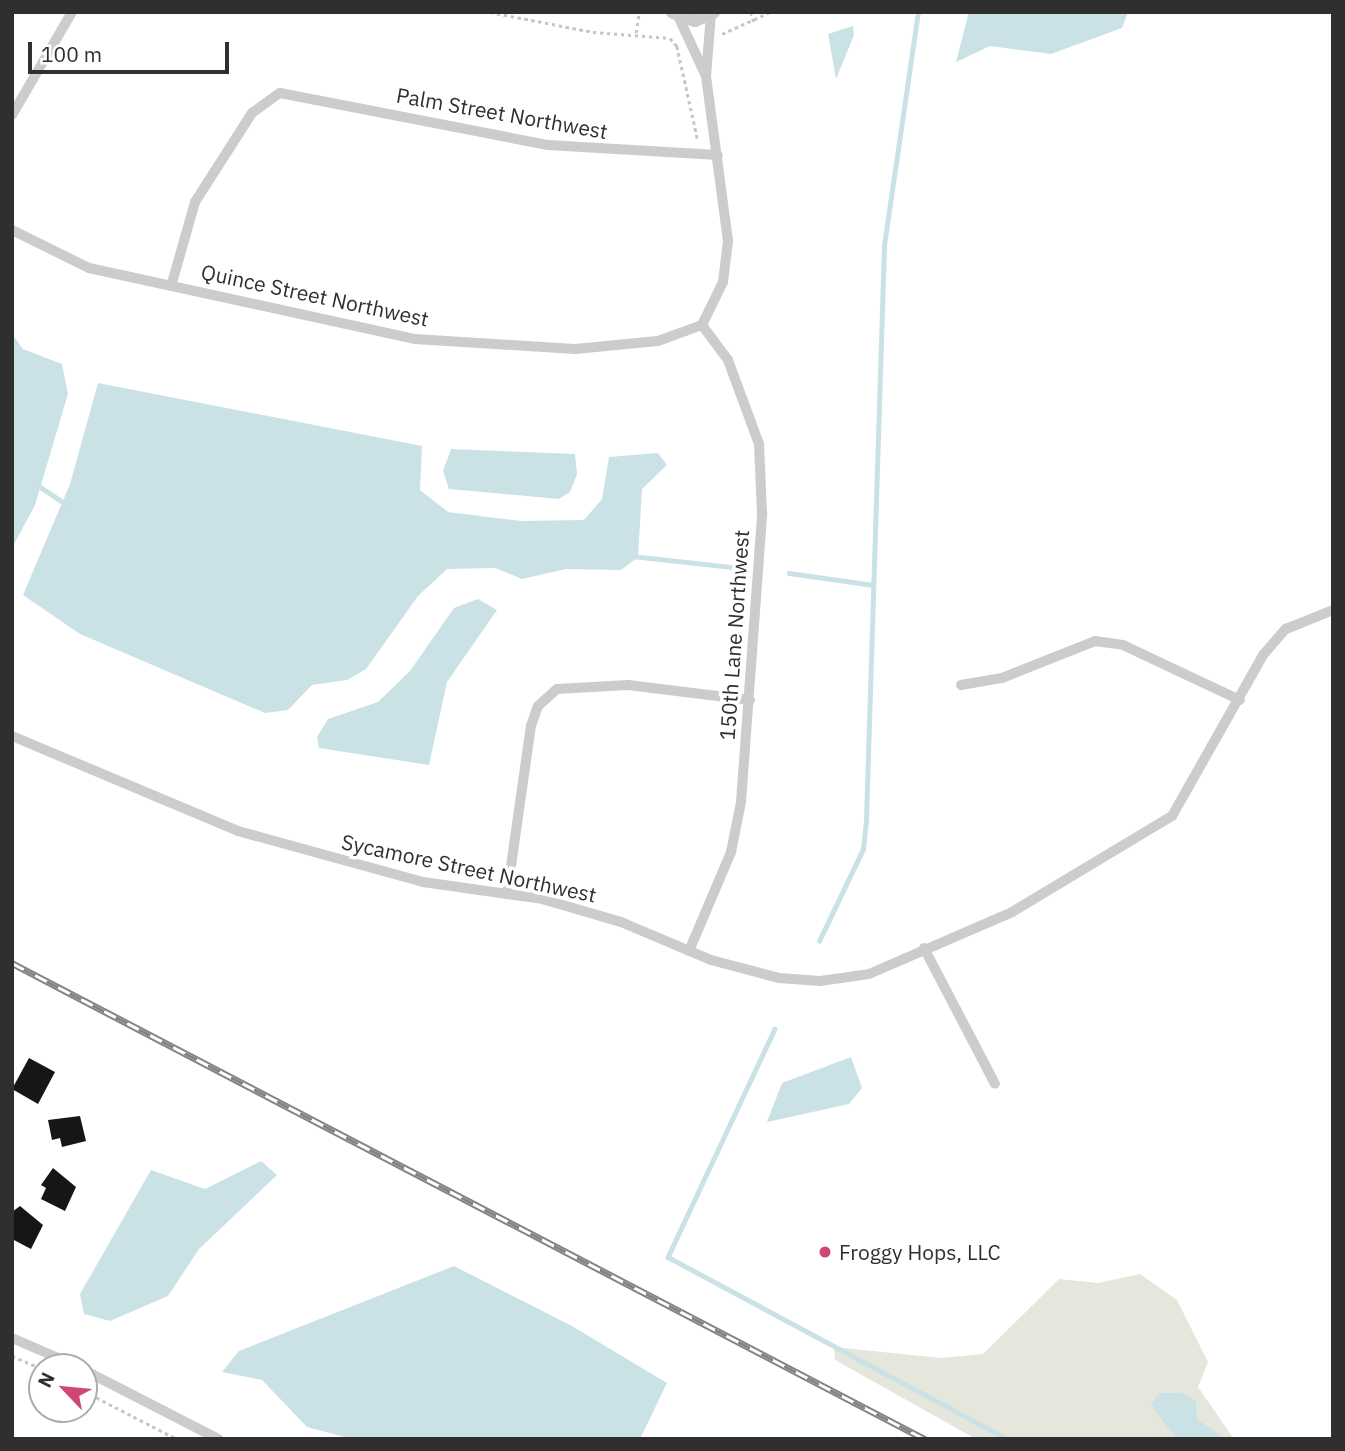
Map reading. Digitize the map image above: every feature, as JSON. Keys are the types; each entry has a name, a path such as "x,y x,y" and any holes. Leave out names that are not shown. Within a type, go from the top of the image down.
{"street":[{"path":"12,115 72,12"},
{"path":"676,14 695,20 712,13 706,76 728,241 723,282 702,325"},
{"path":"676,14 706,76"},
{"name":"Palm Street Northwest","path":"172,283 195,202 252,113 280,93 548,145 699,151 718,155"},
{"name":"Quince Street Northwest","path":"12,230 89,268 172,283 415,339 575,349 658,341 702,325"},
{"name":"150th Lane Northwest","path":"689,951 731,852 750,700 759,444 728,360 702,325"},
{"name":"Sycamore Street Northwest","path":"12,736 238,831 423,882 507,894 621,922 689,951 779,978 820,981 869,974 1045,894 1172,816 1240,700 1263,655 1286,629 1317,612 1333,610"},
{"path":"961,685 1002,678 1095,641 1123,645 1240,700"},
{"path":"507,894 531,726 538,706 557,689 628,685 750,700"},
{"path":"924,948 995,1084"},
{"path":"12,1338 47,1353"},
{"path":"98,1377 218,1439"}],"path":[{"path":"490,12 670,38 677,46 699,151"},
{"path":"635,34 639,12"},
{"path":"751,12 754,22"},
{"path":"718,41 724,31 754,22 770,12"},
{"path":"98,1398 177,1439"}],"shaded area":[{"path":"1140,1274 1177,1300 1208,1362 1198,1387 1234,1439 976,1439 835,1360 834,1347 941,1358 983,1354 1059,1279 1098,1283"}],"water":[{"path":"969,12 1128,12 1122,28 1051,54 990,46 956,62"},
{"path":"853,26 854,35 836,79 828,34"},
{"path":"12,334 23,349 62,364 68,394 35,505 12,548"},
{"path":"98,383 422,446 420,490 448,512 521,521 584,520 602,499 609,457 658,453 667,465 642,489 638,557 621,570 566,569 522,579 495,568 447,569 418,596 366,669 347,680 312,685 288,710 265,713 80,634 23,595 70,484"},
{"path":"451,449 575,454 577,474 570,492 559,499 449,489 443,471"},
{"path":"478,599 497,610 447,682 429,765 319,748 317,737 328,719 378,702 410,671 454,608"},
{"path":"851,1057 862,1088 849,1104 767,1122 782,1083"},
{"path":"261,1161 277,1175 199,1249 168,1296 110,1321 84,1314 80,1294 151,1170 205,1189"},
{"path":"454,1266 572,1326 667,1383 640,1439 352,1439 307,1427 262,1380 222,1372 239,1351"},
{"path":"1159,1393 1182,1393 1196,1401 1197,1419 1226,1439 1177,1439 1151,1405"}],"building":[{"path":"29,1058 55,1072 38,1104 12,1089"},
{"path":"80,1116 86,1141 62,1147 60,1138 52,1140 48,1120"},
{"path":"53,1168 76,1187 65,1211 41,1199 46,1188 41,1185"},
{"path":"20,1206 43,1225 31,1249 12,1239 12,1212"}],"waterway":[{"path":"819,941 863,849 884,245 918,12"},
{"path":"39,486 66,504"},
{"path":"632,556 732,567"},
{"path":"789,573 873,585"},
{"path":"775,1029 668,1257 1007,1439"}],"railway":[{"path":"12,963 925,1439"}],"place":[{"name":"Froggy Hops, LLC","path":"825,1252"}]}
